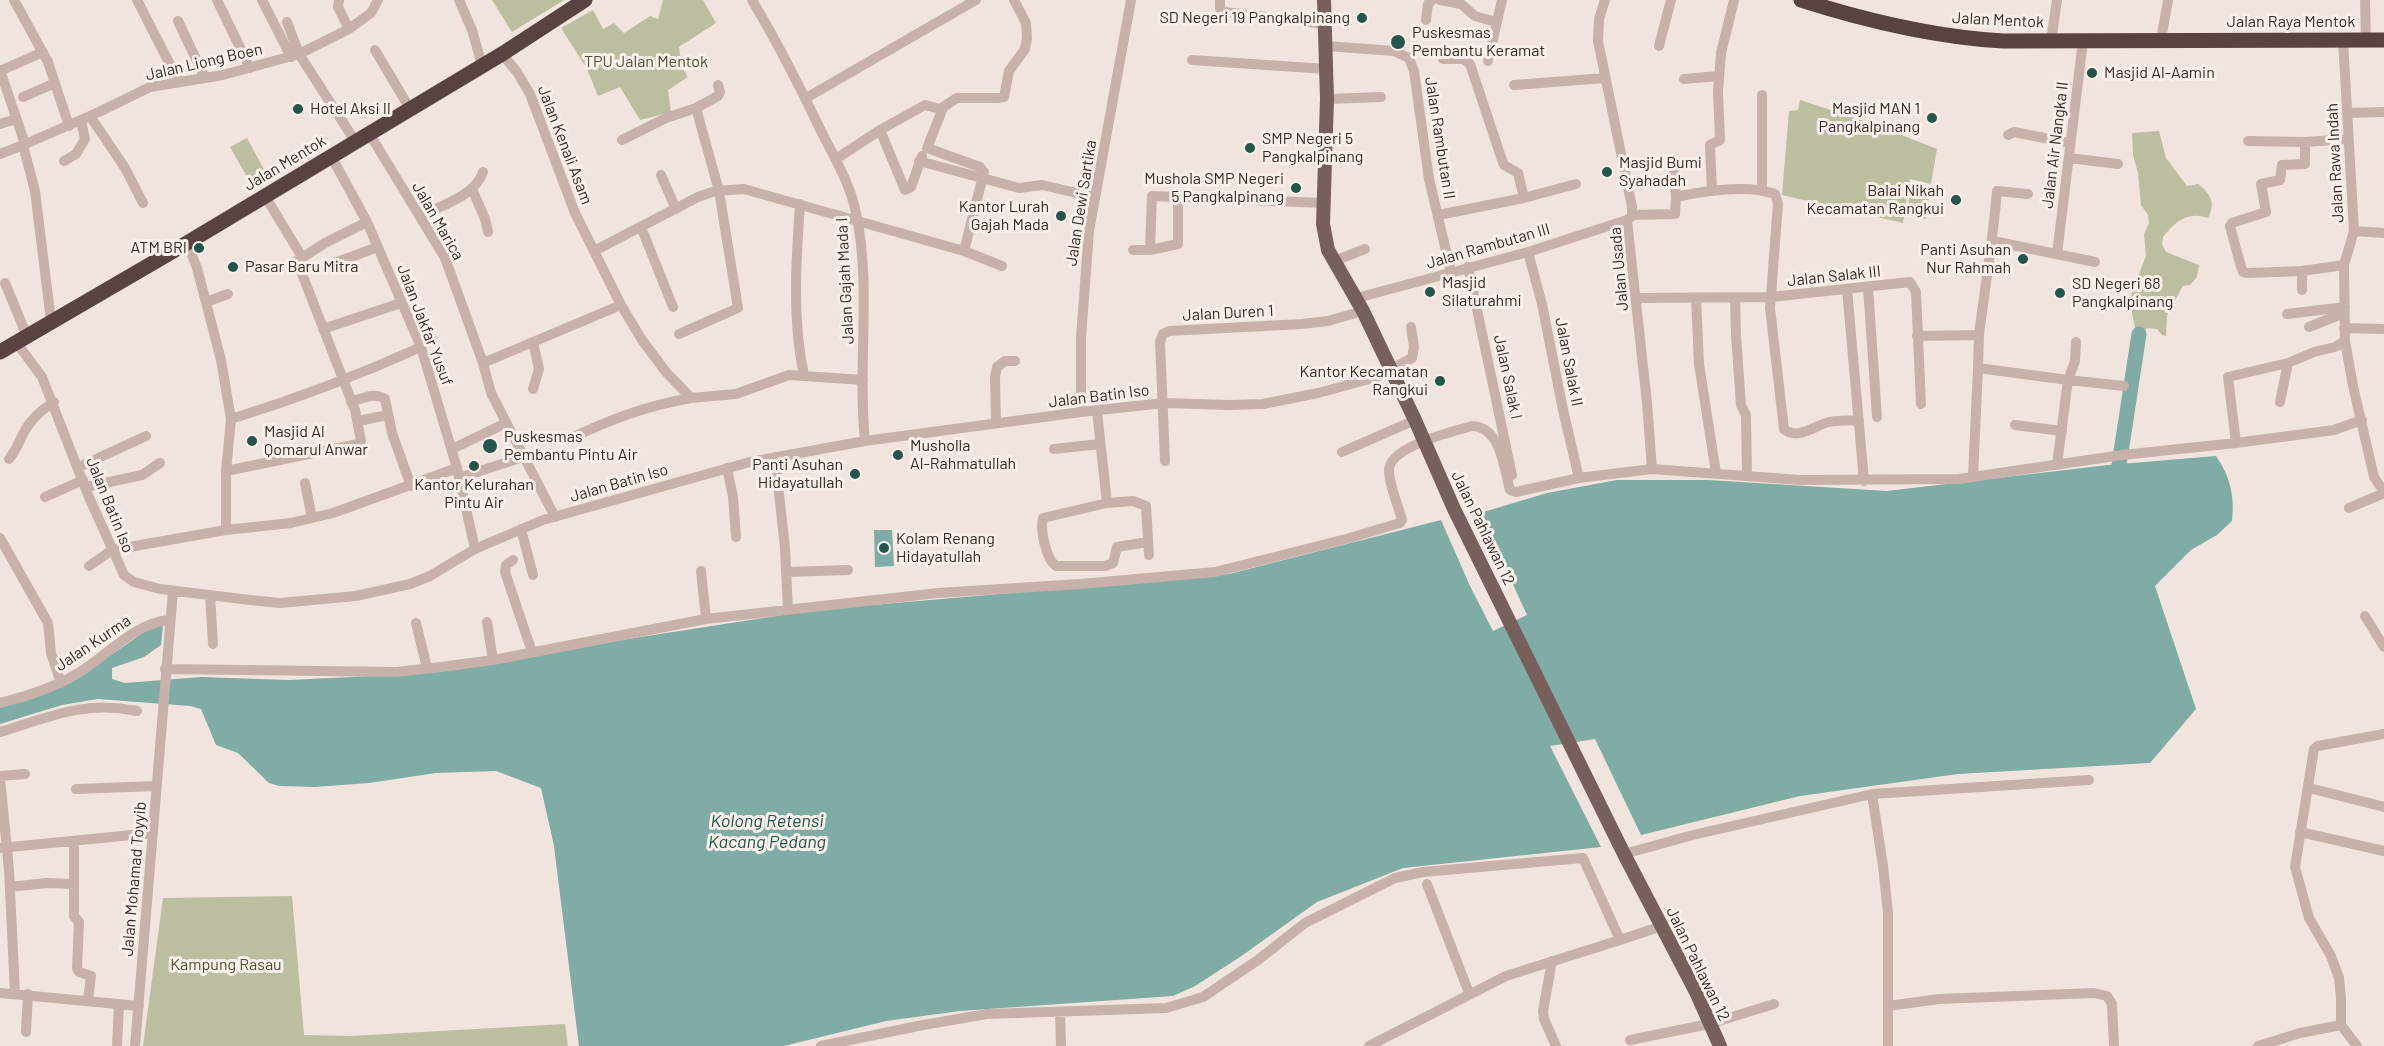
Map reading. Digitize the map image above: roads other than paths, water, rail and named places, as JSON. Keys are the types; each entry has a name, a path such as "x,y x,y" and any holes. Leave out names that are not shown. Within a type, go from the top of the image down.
{"highway":[{"name":"Jalan Mentok","path":"0,352 502,54 585,0"},
{"name":"Jalan Mentok","path":"1801,0 1877,21 1962,39 2003,41 2198,39"},
{"name":"Jalan Raya Mentok","path":"2198,39 2384,39"}],"main road":[{"name":"Jalan Pahlawan 12","path":"1324,0 1327,99 1323,203 1326,243 1334,261 1357,298 1507,615 1720,1046"}],"street":[{"path":"14,0 43,52 69,126"},
{"path":"137,0 179,82"},
{"path":"217,0 250,68"},
{"path":"262,0 295,56 362,137"},
{"path":"339,0 338,7 350,29"},
{"name":"Jalan Liong Boen","path":"0,154 69,126 150,87 205,78 295,56 350,29 370,13 378,0"},
{"path":"459,0 472,30 482,65"},
{"name":"Jalan Gajah Mada I","path":"752,0 806,98 848,184 858,221 864,300 865,441"},
{"path":"806,98 976,0"},
{"path":"836,159 880,130 926,105 936,109 943,108 957,98 997,99 1005,95 1009,71 1025,49 1027,38 1026,23 1014,0"},
{"name":"Jalan Dewi Sartika","path":"1082,412 1083,286 1094,197 1131,0"},
{"path":"1220,0 1220,9 1225,12 1325,24"},
{"path":"1426,20 1428,4 1432,0"},
{"path":"1440,0 1461,4 1475,16 1496,22"},
{"path":"1488,61 1502,0"},
{"name":"Jalan Usada","path":"1605,0 1597,29 1630,217 1652,469"},
{"path":"1659,46 1671,0"},
{"path":"1712,191 1710,146 1719,142 1720,138 1721,53 1734,0"},
{"path":"2051,41 2057,0"},
{"path":"2161,40 2168,0"},
{"path":"2365,0 2367,40"},
{"path":"178,21 205,78"},
{"path":"287,22 295,56"},
{"name":"Jalan Rawa Indah","path":"2343,40 2354,231 2344,265 2345,340 2372,470 2384,493"},
{"name":"Jalan Air Nangka II","path":"2057,254 2083,41"},
{"name":"Jalan Rambutan II","path":"1326,46 1394,51 1409,58 1414,71 1429,178 1451,272"},
{"path":"375,50 410,109"},
{"path":"43,52 0,71 24,144 35,191 51,321"},
{"name":"Jalan Kenali Asam","path":"502,54 517,72 530,94 575,213 621,305 642,340 666,372 691,398"},
{"path":"1443,59 1459,58 1470,64 1503,163 1518,173 1524,198"},
{"path":"1192,60 1326,69"},
{"path":"1684,79 1719,76"},
{"path":"1514,85 1605,78"},
{"path":"23,97 55,83"},
{"path":"622,140 666,118 696,108 720,93 718,85"},
{"path":"1762,95 1762,191"},
{"path":"1327,99 1381,97"},
{"path":"679,333 738,308 719,190 696,108"},
{"path":"880,130 905,190 911,187 919,161 927,148 943,108"},
{"path":"2347,113 2384,112"},
{"path":"0,124 16,118"},
{"path":"64,161 76,154 85,140 86,118"},
{"path":"86,118 125,168 143,203"},
{"path":"2008,135 2014,132 2070,143"},
{"name":"Jalan Marica","path":"362,137 421,216 445,258 483,363 491,393 506,423"},
{"path":"2248,141 2305,142 2348,139"},
{"path":"2305,142 2305,164 2281,166 2280,180 2261,183 2266,212 2232,223 2230,226 2243,272 2302,271 2344,265"},
{"path":"927,148 980,167 984,172 964,252"},
{"name":"Jalan Jakfar Yusuf","path":"331,156 367,222 421,347 452,449 475,549"},
{"path":"2069,158 2118,164"},
{"path":"919,161 1019,188 1042,185 1094,197"},
{"path":"421,216 472,189 480,181 483,172"},
{"path":"1674,172 1676,197 1712,191 1762,191 1774,194 1778,200 1771,297 1774,356 1785,431 1790,433 1811,431 1831,422 1859,420"},
{"path":"661,175 676,208"},
{"path":"1438,215 1524,198 1576,184"},
{"path":"594,251 698,197 719,190 735,188 752,189 964,252 1002,266"},
{"path":"472,189 488,232"},
{"path":"1973,477 1979,335 1993,241 1997,191 2028,194"},
{"path":"226,471 358,444 362,438 358,421 322,328 299,259 265,196"},
{"path":"1150,250 1152,197 1178,196 1323,203"},
{"path":"1133,250 1150,250 1174,246 1178,243 1178,196"},
{"name":"Jalan Rambutan III","path":"1357,298 1528,252 1630,217 1675,214 1676,197"},
{"path":"800,204 797,303 804,375"},
{"path":"299,259 367,222"},
{"path":"641,227 673,307"},
{"path":"2354,231 2384,232"},
{"path":"1993,241 2095,262"},
{"path":"187,243 197,268 221,360 231,419 226,471 226,530"},
{"path":"318,269 378,248"},
{"path":"1334,261 1365,249"},
{"name":"Jalan Salak II","path":"1528,252 1542,304 1560,400 1579,478"},
{"name":"Jalan Salak I","path":"1468,267 1516,492"},
{"path":"2302,271 2302,290"},
{"name":"Jalan Batin Iso","path":"5,283 22,339 54,402 84,484 119,567 128,579 172,591 280,603 356,596 410,584 430,576 475,549 520,529 727,468 775,457 865,441 1164,403 1263,404 1328,390 1390,371"},
{"name":"Jalan Salak III","path":"1636,298 1771,297 1913,284 1916,292 1921,404"},
{"path":"1868,287 1877,417"},
{"path":"1847,289 1864,481"},
{"path":"206,302 228,294"},
{"path":"1696,298 1699,364 1716,473"},
{"path":"1735,298 1742,405 1746,415 1747,475"},
{"path":"322,328 401,303"},
{"path":"483,363 621,305"},
{"path":"2287,314 2345,310"},
{"path":"2309,327 2345,310"},
{"name":"Jalan Duren 1","path":"1164,403 1160,342 1161,335 1166,332 1302,324 1328,321 1363,311"},
{"path":"1390,371 1412,358 1414,347 1411,327"},
{"path":"2344,328 2384,329"},
{"path":"1917,336 1979,335"},
{"path":"2236,443 2228,377 2288,363 2314,352 2335,347 2345,340"},
{"path":"532,342 539,365 533,389"},
{"path":"2057,465 2068,380 2075,361 2076,342"},
{"path":"231,419 288,401 421,347"},
{"path":"996,423 995,377 997,367 1005,361 1015,361"},
{"path":"2280,402 2288,363"},
{"path":"1978,368 2124,386"},
{"path":"567,440 614,418 658,404 736,394 789,375 863,380"},
{"path":"351,402 369,396 383,397 411,486"},
{"path":"9,459 18,449 28,425 54,402"},
{"path":"1164,403 1165,460"},
{"path":"1097,411 1107,503"},
{"path":"358,421 388,415"},
{"path":"1342,453 1415,420"},
{"path":"172,591 164,674 396,672 493,660 706,619 938,593 1215,572 1400,523 1402,520 1389,473 1390,465 1398,453 1472,426 1486,430 1497,444 1510,490 1516,492 1579,478 1652,469 1800,480 1864,481 1973,477 2119,456 2334,430 2362,420"},
{"path":"452,449 506,423 555,517"},
{"path":"2015,425 2062,431"},
{"path":"79,467 146,436"},
{"path":"1054,449 1100,444"},
{"path":"89,566 112,550 312,518 363,504 411,486 523,457"},
{"path":"775,457 782,516 788,610"},
{"path":"45,497 84,484 142,475 160,463"},
{"path":"727,468 733,497 736,537"},
{"path":"305,483 312,518"},
{"path":"2349,508 2384,493"},
{"path":"1148,542 1117,546 1112,565 1054,565 1046,548 1042,518 1107,503 1133,501 1146,507 1149,555"},
{"path":"520,529 533,575"},
{"path":"0,538 48,623 51,653 61,683"},
{"path":"513,561 506,565 505,572 532,652"},
{"path":"786,572 848,570"},
{"path":"701,571 706,619"},
{"path":"210,595 213,644"},
{"path":"2365,616 2383,645"},
{"name":"Jalan Kurma","path":"0,703 31,695 61,683 94,663 145,626 169,620"},
{"path":"487,622 493,660"},
{"path":"416,623 427,668"},
{"name":"Jalan Mohamad Toyyib","path":"135,1046 164,674"},
{"path":"0,732 80,708 111,706 137,711"},
{"path":"2357,1046 2341,1025 2342,998 2339,978 2331,957 2309,918 2298,879 2296,855 2316,747 2384,734"},
{"path":"15,993 5,908 10,887 4,847 0,777 25,774"},
{"path":"1624,854 1693,835 1872,794 2089,780"},
{"path":"76,789 157,786"},
{"path":"2309,788 2384,807"},
{"path":"1872,794 1888,913 1888,1046"},
{"path":"2300,832 2384,851"},
{"path":"4,847 152,833"},
{"path":"74,841 74,915 79,922 77,968 79,972 91,976 88,1000"},
{"path":"821,1046 987,1014 1166,1008 1203,997 1258,960 1305,923 1395,878 1423,872 1583,858 1620,940"},
{"path":"10,887 46,883 74,884"},
{"path":"1427,884 1469,993"},
{"path":"1369,1046 1506,976 1662,926"},
{"path":"1552,961 1544,1019 1556,1046"},
{"path":"0,993 139,1006"},
{"path":"1888,1006 1939,999 2094,993 2107,996 2112,1004 2114,1046"},
{"path":"26,1032 28,994"},
{"path":"117,1046 119,1004"},
{"path":"1630,1040 1710,1024 1774,1004"},
{"path":"1060,1012 1060,1046"},
{"path":"2259,1046 2300,1032 2341,1025"}],"water":[{"name":"Kolong Retensi Kacang Pedang","path":"2216,456 2225,471 2230,487 2233,503 2232,521 2217,535 2191,550 2155,586 2196,709 2150,763 1958,774 1800,796 1641,835 1595,739 1550,746 1601,847 1403,868 1317,902 1240,957 1195,986 1173,996 960,1011 886,1021 784,1046 579,1046 554,846 541,788 496,771 436,773 369,783 315,787 279,786 269,783 238,753 216,745 201,709 190,706 98,699 62,705 0,724 0,704 111,655 150,628 163,625 161,645 144,657 112,668 112,679 125,683 201,677 289,680 395,675 815,610 1229,574 1441,520 1493,631 1527,615 1480,513 1547,493 1617,480 1708,480 1887,491 2108,465"},
{"name":"Kolam Renang Hidayatullah","path":"874,530 892,530 894,566 875,567"}],"waterway":[{"path":"2119,465 2139,334"}],"place":[{"name":"SD Negeri 19 Pangkalpinang","path":"1362,18"},
{"name":"Puskesmas Pembantu Keramat","path":"1398,42"},
{"name":"Masjid Al-Aamin","path":"2092,73"},
{"name":"Hotel Aksi II","path":"298,109"},
{"name":"Masjid MAN 1 Pangkalpinang","path":"1932,118"},
{"name":"SMP Negeri 5 Pangkalpinang","path":"1250,148"},
{"name":"Masjid Bumi Syahadah","path":"1607,172"},
{"name":"Mushola SMP Negeri 5 Pangkalpinang","path":"1296,188"},
{"name":"Balai Nikah Kecamatan Rangkui","path":"1956,200"},
{"name":"Kantor Lurah Gajah Mada","path":"1061,216"},
{"name":"ATM BRI","path":"199,248"},
{"name":"Panti Asuhan Nur Rahmah","path":"2023,259"},
{"name":"Pasar Baru Mitra","path":"233,267"},
{"name":"Masjid Silaturahmi","path":"1430,292"},
{"name":"SD Negeri 68 Pangkalpinang","path":"2060,293"},
{"name":"Kantor Kecamatan Rangkui","path":"1440,381"},
{"name":"Masjid Al Qomarul Anwar","path":"252,441"},
{"name":"Puskesmas Pembantu Pintu Air","path":"490,446"},
{"name":"Musholla Al-Rahmatullah","path":"898,455"},
{"name":"Kantor Kelurahan Pintu Air","path":"474,466"},
{"name":"Panti Asuhan Hidayatullah","path":"855,474"},
{"name":"Kolam Renang Hidayatullah","path":"884,548"}],"park label":[{"name":"TPU Jalan Mentok","path":"646,62"},
{"name":"Kampung Rasau","path":"226,965"}]}
